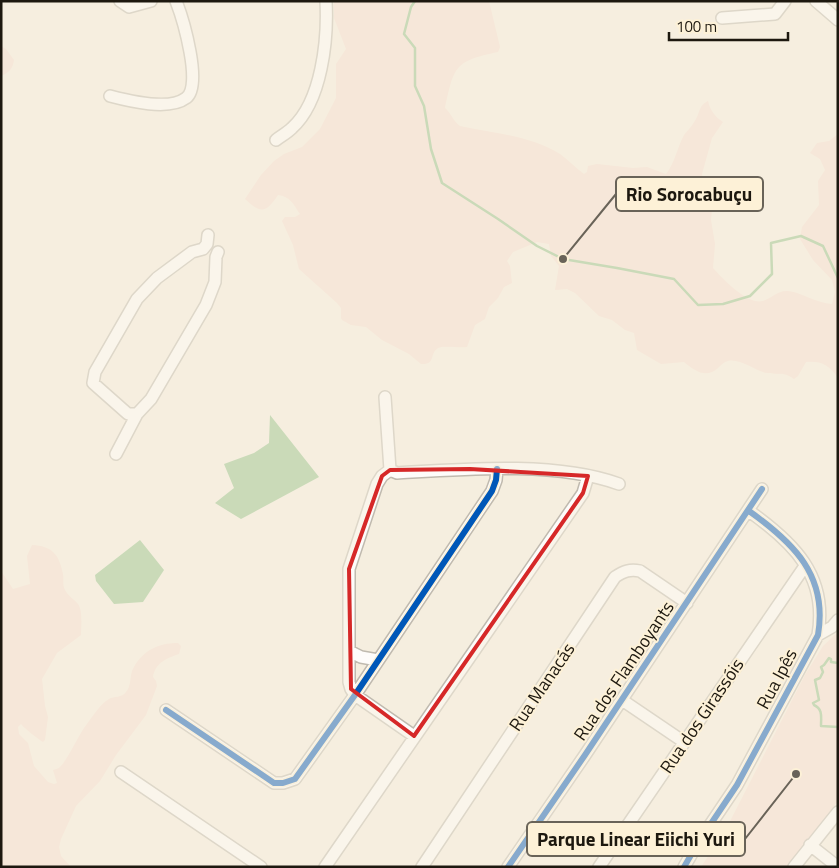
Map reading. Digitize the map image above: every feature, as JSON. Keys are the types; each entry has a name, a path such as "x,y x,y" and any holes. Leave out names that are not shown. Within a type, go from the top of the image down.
{"street":[{"path":"120,1 129,7 151,1"},
{"path":"110,96 135,103 174,104 187,98 191,92 192,70 176,1"},
{"path":"276,140 292,128 301,117 315,88 321,71 326,37 326,1"},
{"path":"722,18 775,14 785,1"},
{"path":"816,1 838,20"},
{"path":"137,414 128,414 97,388 93,383 96,372 137,299 157,278 192,252 202,249 207,244 208,235"},
{"path":"116,454 137,414 150,399 206,305 214,282 218,252"},
{"path":"385,397 390,470"},
{"path":"390,470 396,473 497,469 534,470 604,478 619,484"},
{"path":"166,710 274,783 291,781 298,776 355,695 492,491 497,469"},
{"path":"390,470 382,476 377,484 349,569 350,682 355,695 414,736"},
{"path":"325,867 583,493 588,476"},
{"name":"Rua dos Flamboyants","path":"508,867 762,489"},
{"name":"Rua Ipês","path":"684,867 698,842 737,785 818,635 820,603 817,589 805,566 788,542 749,511"},
{"name":"Rua dos Girassóis","path":"599,867 805,566"},
{"name":"Rua Manacás","path":"422,867 616,577 631,569 640,571 687,603"},
{"path":"818,635 832,627 838,620"},
{"path":"349,651 362,657 378,660"},
{"path":"622,700 684,742"},
{"path":"121,772 261,867"},
{"path":"794,867 838,812"},
{"path":"810,845 838,867"}],"highlighted area":[{"path":"470,469 588,476 583,493 414,736 351,689 349,569 382,476 390,470"}],"shaded area":[{"path":"334,1 489,1 500,47 498,52 472,59 458,68 451,83 445,108 460,126 537,143 560,154 584,174 587,172 588,166 597,164 633,168 647,167 666,174 672,165 684,135 695,121 701,107 708,101 713,113 723,122 712,138 702,174 704,186 711,196 711,220 715,244 713,268 736,290 757,301 763,301 778,293 788,291 832,304 835,292 832,280 813,260 800,239 802,227 819,205 818,181 825,170 820,159 810,153 817,143 829,141 838,134 838,378 828,367 816,362 806,362 798,376 794,379 784,374 763,372 738,361 727,361 709,373 696,371 684,362 661,364 637,350 634,333 625,330 612,320 599,316 575,293 567,289 555,290 559,266 551,256 549,244 537,242 513,252 507,261 510,266 512,283 504,287 498,298 489,307 485,319 475,325 467,347 438,348 435,350 429,363 421,364 409,354 382,340 366,327 351,325 342,320 341,308 337,303 299,269 293,245 282,221 285,217 295,217 300,214 294,204 286,197 278,195 267,208 259,209 245,199 261,175 274,161 284,154 302,147 320,129 336,98 336,64 346,49 334,18"},
{"path":"1,46 6,49 14,60 10,70 1,76"},
{"path":"270,415 319,477 241,519 215,503 234,488 224,464 254,453 269,443"},
{"path":"140,540 164,570 143,602 114,604 96,581 95,575"},
{"path":"32,545 50,549 57,556 63,574 64,588 80,607 81,615 81,635 57,653 42,679 48,717 45,740 41,741 21,724 18,727 19,734 28,743 34,766 48,782 57,783 53,770 63,764 84,728 99,708 109,699 122,695 128,690 132,671 140,658 151,649 157,647 171,643 178,643 181,646 179,654 166,659 156,668 153,677 157,686 146,715 116,755 100,781 76,806 59,847 61,856 71,867 1,867 1,571 13,589 30,584 27,556"},
{"path":"838,632 838,801 787,867 701,867 725,831 805,675 823,646"}],"waterway":[{"path":"415,1 411,7 404,34 415,48 415,86 424,106 431,149 442,183 537,246 563,259 674,279 698,305 723,304 750,296 772,274 771,243 801,236 823,246 838,278"},
{"path":"838,663 831,662 829,658 821,667 823,672 820,678 815,680 819,700 813,703 820,711 821,726 838,727"}],"cycle path":[{"path":"166,710 274,783 283,783 295,779 355,695 492,491 497,469"},
{"path":"508,867 762,489"},
{"path":"684,867 737,785 818,635 820,614 818,595 804,563 780,536 749,511"}],"place":[{"name":"Rio Sorocabuçu","path":"563,259"},
{"name":"Parque Linear Eiichi Yuri","path":"796,774"}]}
